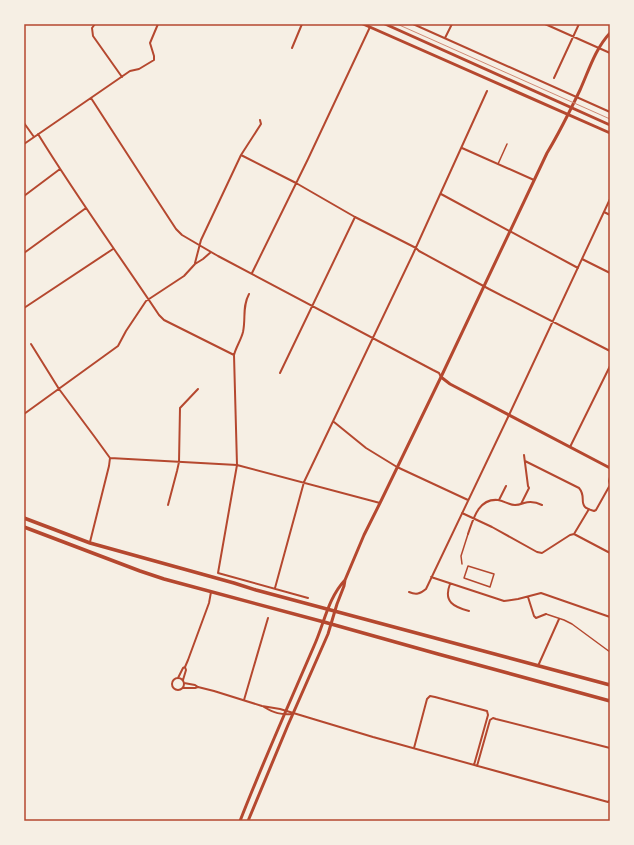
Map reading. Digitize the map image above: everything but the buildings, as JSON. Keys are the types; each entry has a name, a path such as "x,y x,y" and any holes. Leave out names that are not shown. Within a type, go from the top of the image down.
{"main road":[{"path":"24,518 90,543 610,685"},
{"path":"24,527 150,575 610,701"}],"street":[{"path":"95,24 92,28 93,36 122,77"},
{"path":"24,144 130,71 140,69 154,60 150,43 158,24"},
{"path":"292,48 302,24"},
{"path":"363,24 610,133"},
{"path":"385,24 610,125"},
{"path":"413,24 610,112"},
{"path":"445,38 452,24"},
{"path":"545,24 610,53"},
{"path":"554,78 578,24"},
{"path":"252,273 370,27"},
{"path":"248,821 326,639 345,580 364,535 510,231 577,97 599,48 610,33"},
{"path":"275,588 304,482 416,248 487,91"},
{"path":"91,98 176,229 188,239 439,373 441,377 450,384 610,468"},
{"path":"195,264 201,240 242,155 261,124 260,120"},
{"path":"24,123 34,137"},
{"path":"38,134 86,208 159,315 164,320 234,355"},
{"path":"498,164 507,144"},
{"path":"462,148 535,180"},
{"path":"242,155 484,286 610,351"},
{"path":"24,196 60,169"},
{"path":"441,194 578,268"},
{"path":"409,592 418,594 426,589 610,199"},
{"path":"24,253 86,208"},
{"path":"604,212 610,215"},
{"path":"280,373 355,217"},
{"path":"24,308 113,248"},
{"path":"24,414 119,346 126,331 144,304 184,276 195,264 211,252"},
{"path":"582,259 610,272"},
{"path":"249,294 245,302 243,333 234,355 237,465 218,573 308,598"},
{"path":"31,344 60,389 110,458 90,543"},
{"path":"570,447 610,366"},
{"path":"168,505 177,471 180,408 198,389"},
{"path":"333,421 366,448 397,467 468,500"},
{"path":"520,504 529,488 524,455"},
{"path":"110,458 237,465 380,503"},
{"path":"525,461 579,488 583,495 582,503 588,509 594,511 610,485 610,477"},
{"path":"499,500 506,486"},
{"path":"462,564 461,556 473,518 479,508 485,503 499,500 512,505 532,502 542,505"},
{"path":"462,512 543,553 570,535 574,534 588,509"},
{"path":"574,534 610,553"},
{"path":"468,566 494,574 490,586 464,578 468,566"},
{"path":"431,578 504,601 541,593 610,617"},
{"path":"240,821 320,634 328,609 336,591 345,580"},
{"path":"450,584 448,596 450,603 460,609 469,611"},
{"path":"198,687 184,688 178,691 173,688 172,682 178,678 185,667 211,592"},
{"path":"528,596 536,618 546,614 564,620 572,624 610,652"},
{"path":"244,700 268,618"},
{"path":"538,666 559,619"},
{"path":"184,688 185,667"},
{"path":"178,678 198,687 244,700 272,711 294,713 476,766 609,801"},
{"path":"414,748 427,700 430,696 487,712 488,715 476,766"},
{"path":"262,706 274,708 285,713"},
{"path":"476,766 490,720 493,718 610,748"}],"tram line":[{"path":"397,24 610,119"}]}
